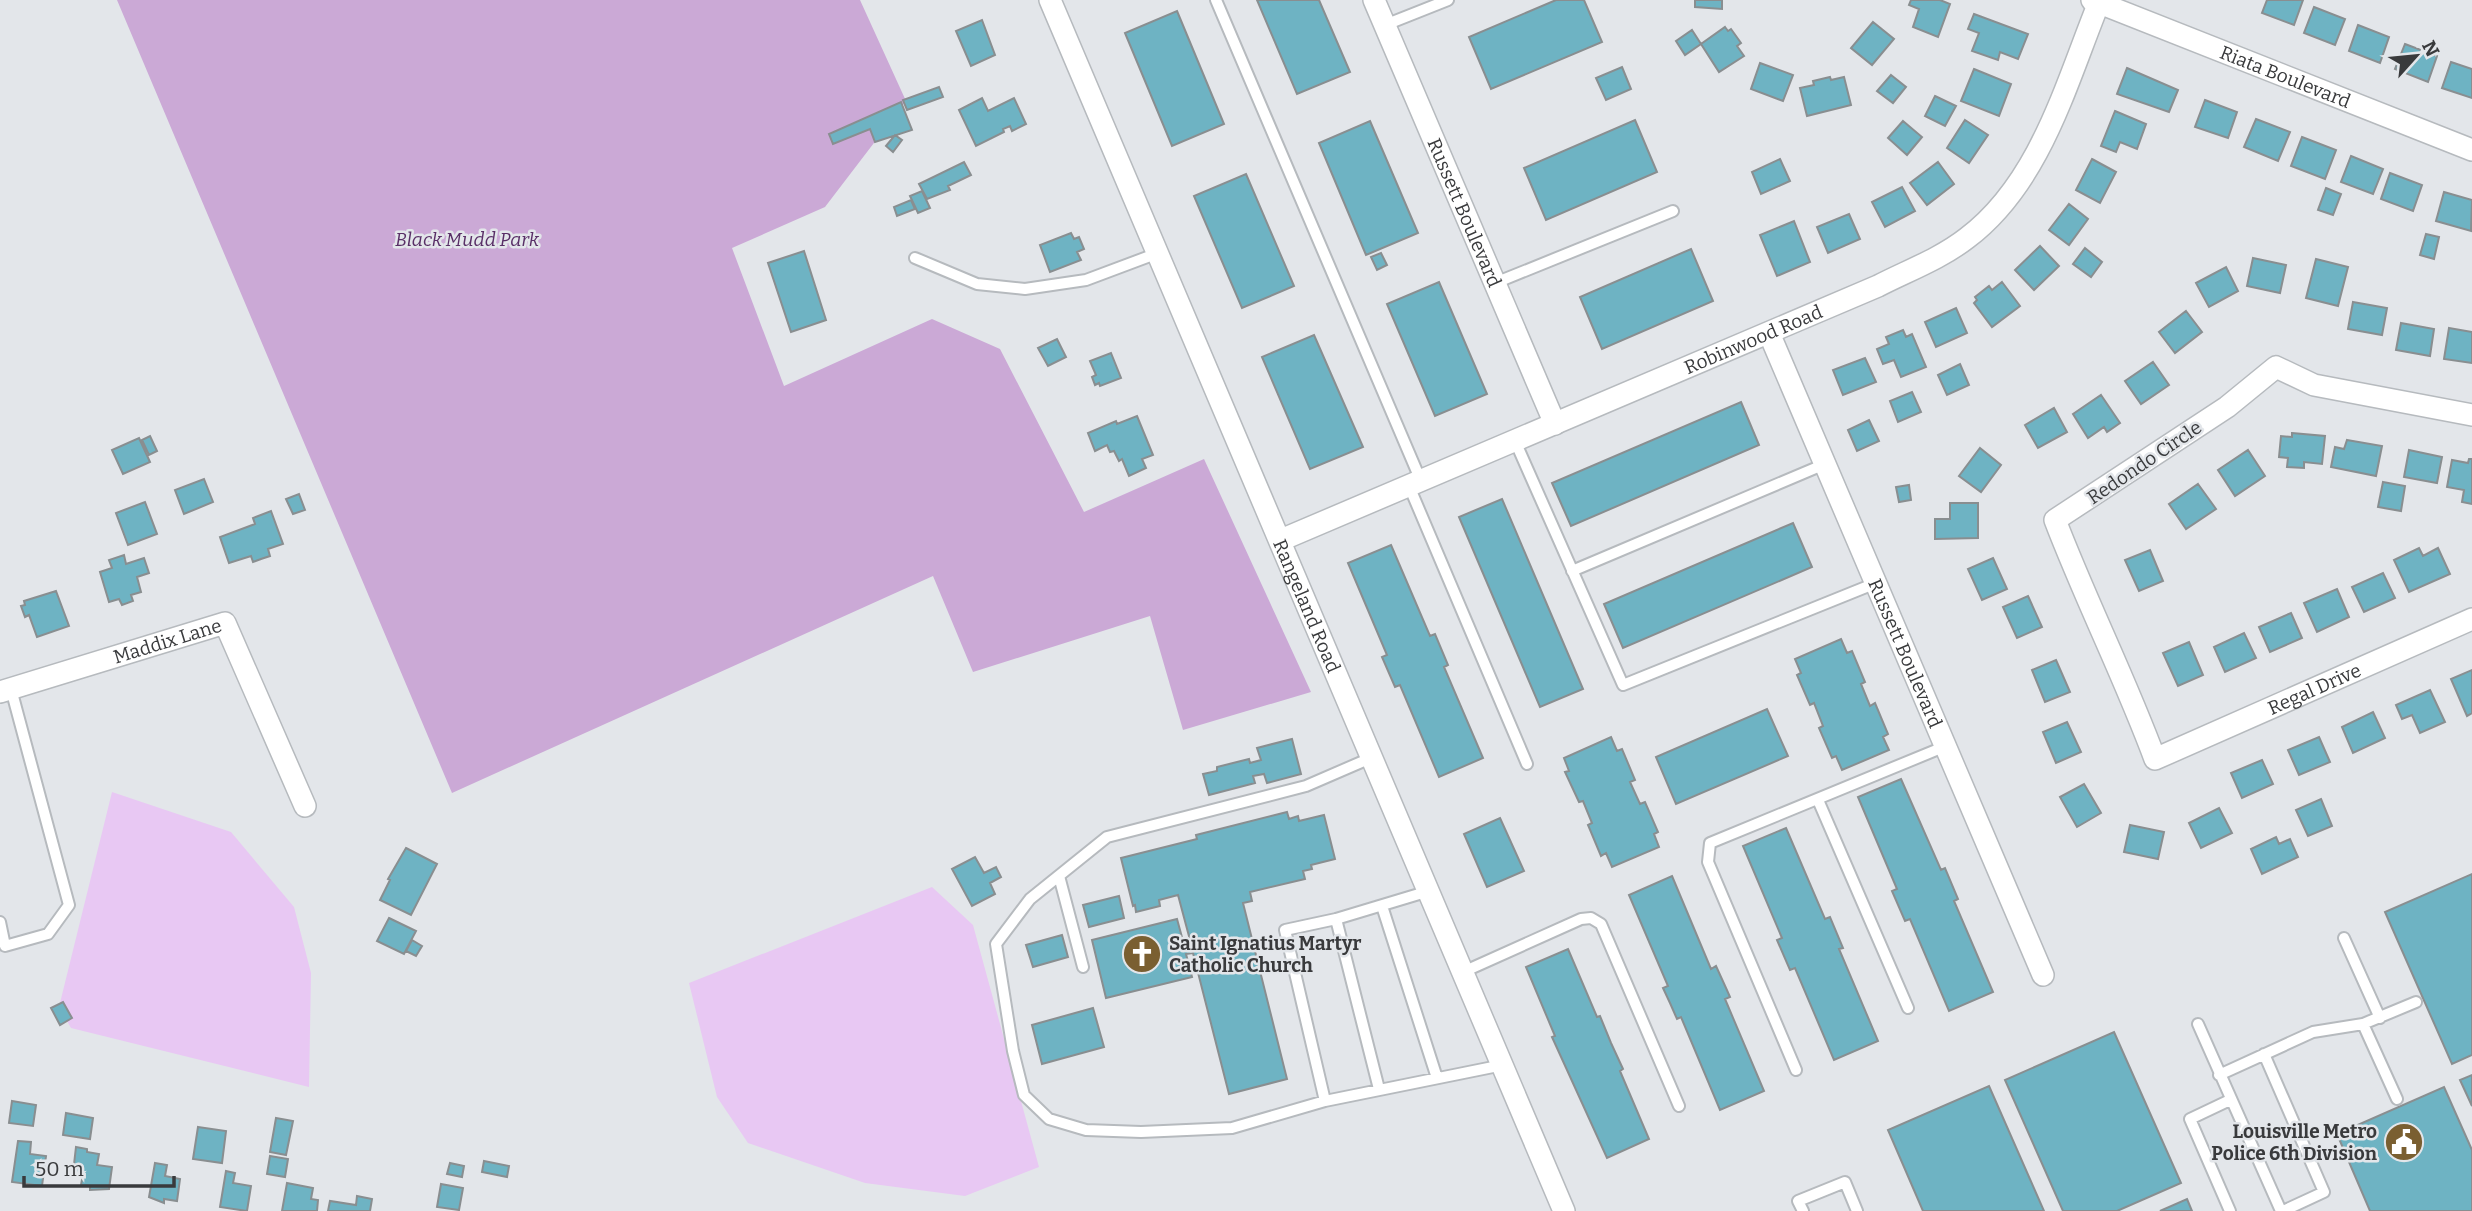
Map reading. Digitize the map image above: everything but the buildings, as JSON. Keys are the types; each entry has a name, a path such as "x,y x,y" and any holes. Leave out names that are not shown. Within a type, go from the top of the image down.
{"street":[{"name":"Rangeland Road","path":"1050,0 1564,1211"},
{"name":"Russett Boulevard","path":"1374,0 1555,424"},
{"name":"Robinwood Road","path":"1281,541 1878,286 1945,253 1985,223 2017,186 2060,103 2097,1"},
{"name":"Riata Boulevard","path":"2097,1 2472,150"},
{"name":"Russett Boulevard","path":"1769,333 2043,975"},
{"name":"Redondo Circle","path":"2155,759 2055,520 2227,407 2276,367 2314,385 2472,415"},
{"name":"Regal Drive","path":"2155,759 2472,619"},
{"name":"Maddix Lane","path":"6,691 225,623 305,806"}],"lane":[{"path":"1216,0 1415,483 1527,764"},
{"path":"1385,25 1448,0"},
{"path":"1495,284 1673,211"},
{"path":"915,258 977,284 1026,289 1086,280 1158,253"},
{"path":"1515,441 1623,685 1876,583"},
{"path":"1572,571 1825,464"},
{"path":"0,922 5,946 48,934 69,905 6,691"},
{"path":"1796,1070 1708,862 1710,843 1946,746"},
{"path":"1373,757 1306,786 1107,837 1030,899 996,944 1013,1051 1024,1095 1049,1119 1086,1130 1141,1132 1232,1128 1325,1101 1503,1065"},
{"path":"1818,800 1908,1009"},
{"path":"1059,876 1083,967"},
{"path":"1325,1101 1285,930 1336,919 1429,891"},
{"path":"1382,906 1437,1078"},
{"path":"1463,972 1581,919 1591,918 1601,924 1679,1106"},
{"path":"1336,919 1379,1089"},
{"path":"2344,938 2380,1018"},
{"path":"2219,1075 2313,1032 2363,1024 2416,1002"},
{"path":"2198,1024 2282,1211 2324,1192 2264,1054"},
{"path":"2363,1024 2398,1099"},
{"path":"2230,1211 2190,1119 2231,1100"},
{"path":"1803,1211 1798,1201 1845,1181 1857,1211"}],"shaded area":[{"path":"112,792 231,832 294,907 311,973 309,1087 71,1028 59,1007"},
{"path":"932,887 973,925 1039,1167 965,1196 865,1183 748,1143 717,1097 689,983"}],"green space":[{"name":"Black Mudd Park","path":"117,0 860,0 906,101 825,207 732,248 784,386 932,319 1000,349 1084,512 1204,459 1311,692 1183,730 1150,616 973,672 933,576 452,793"}],"place":[{"name":"Saint Ignatius Martyr Catholic Church","path":"1142,954"},
{"name":"Louisville Metro Police 6th Division","path":"2404,1142"}]}
